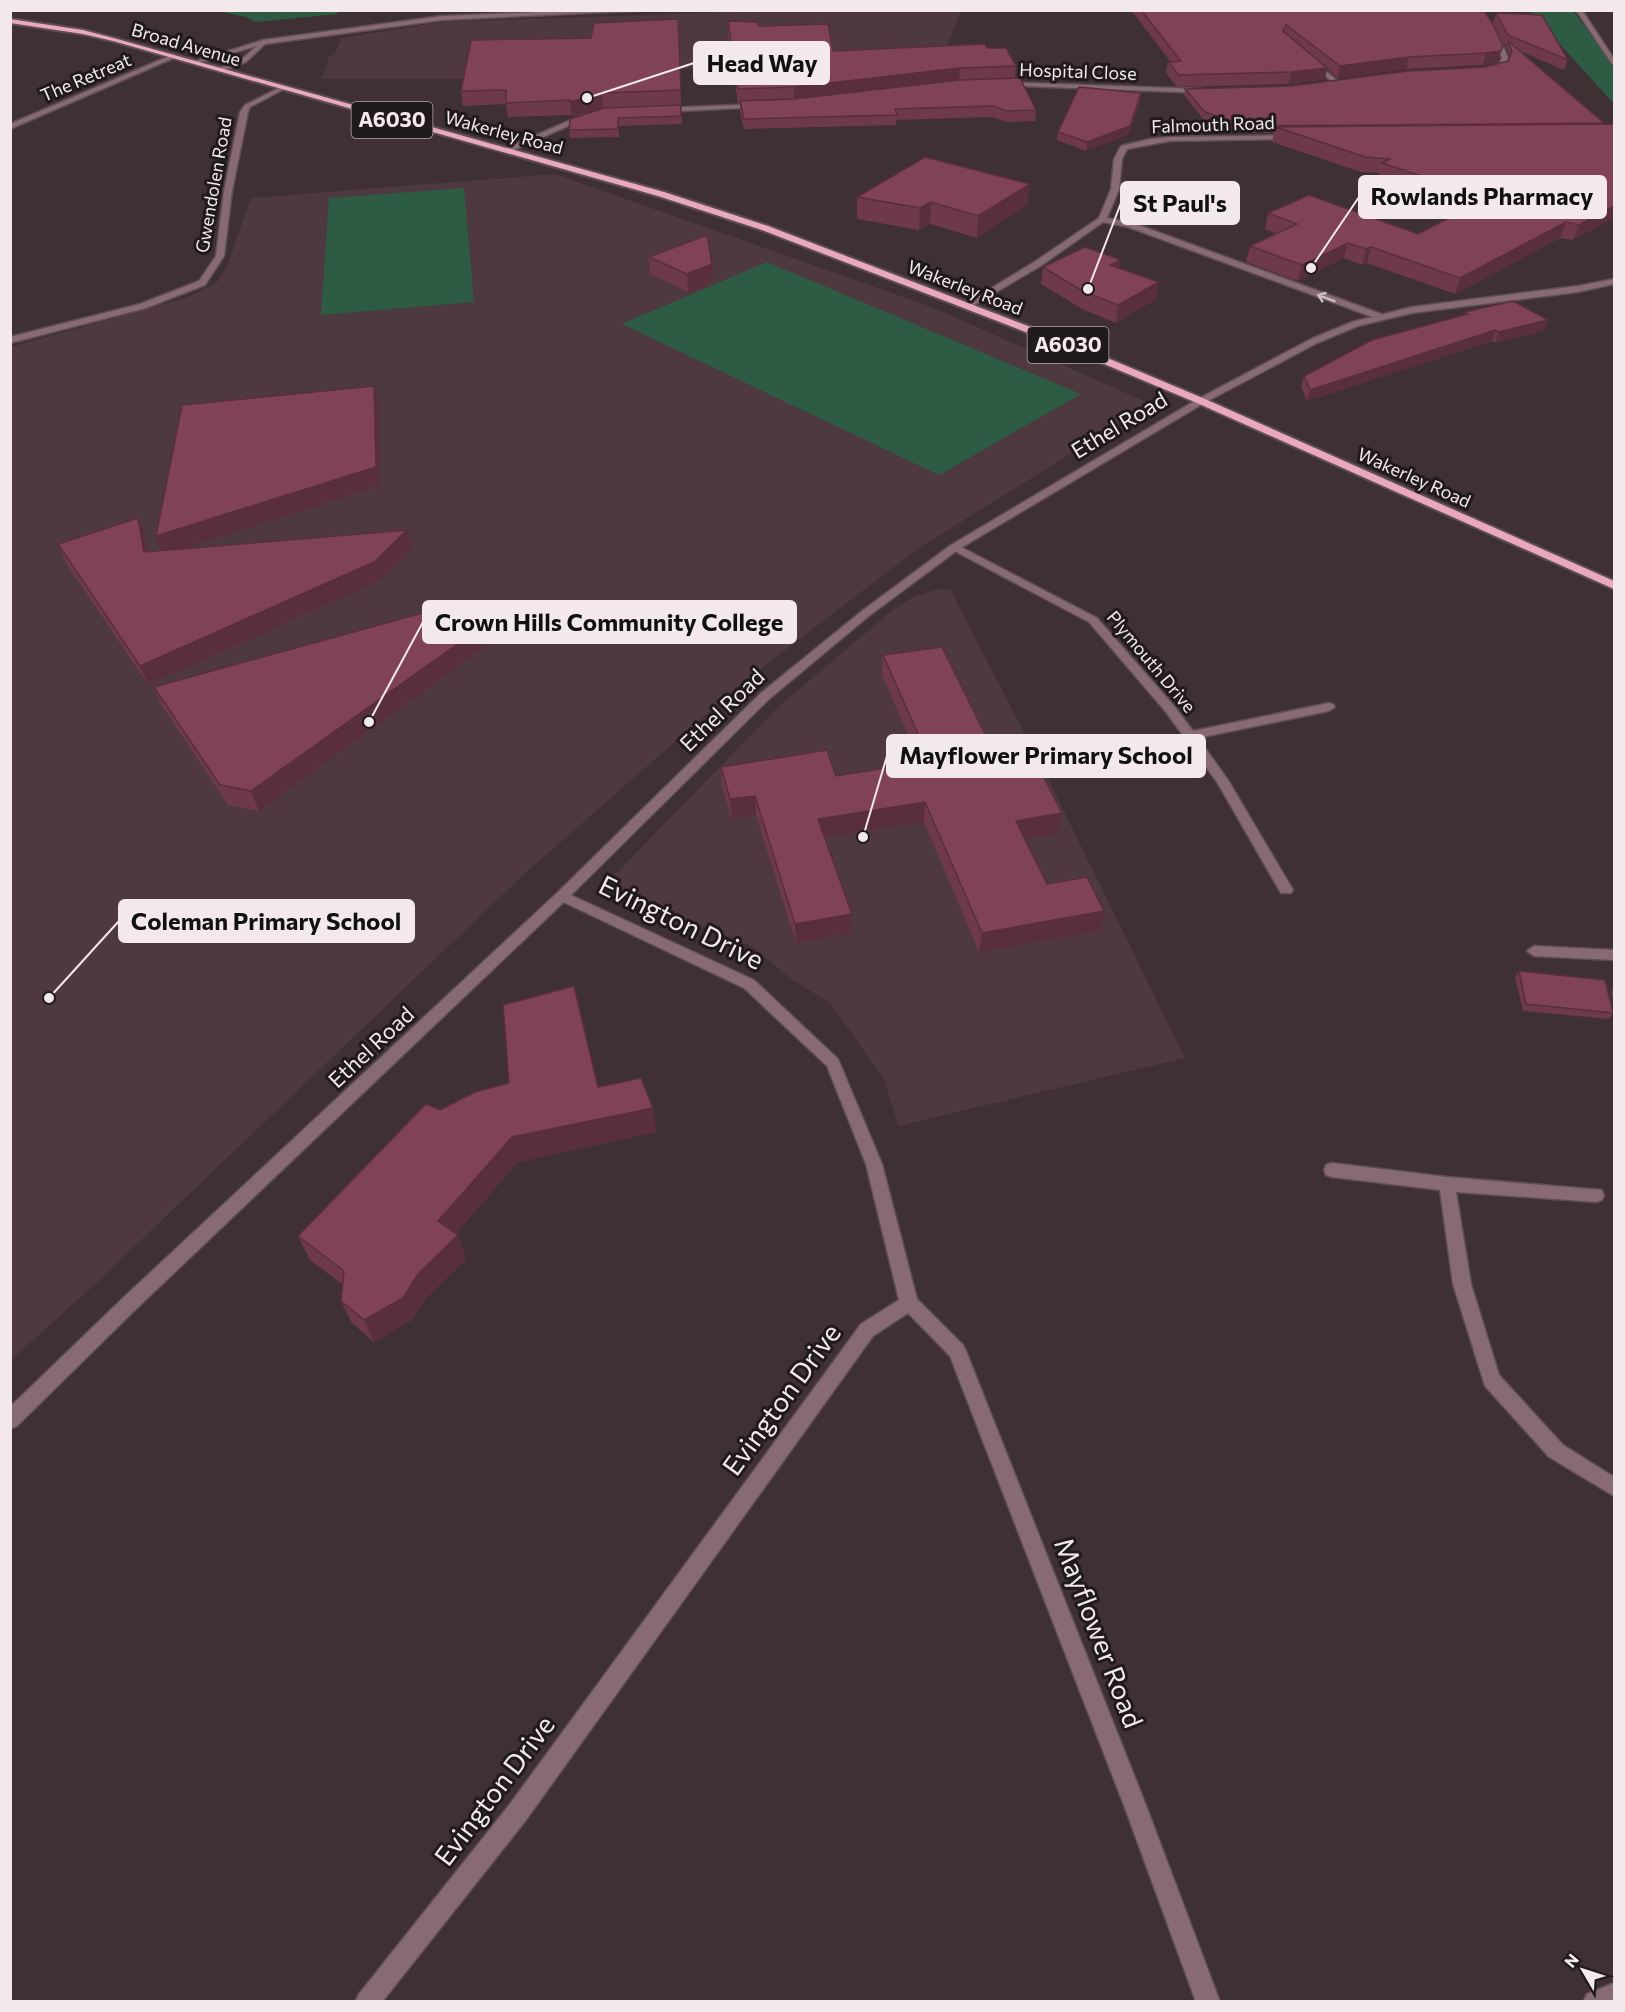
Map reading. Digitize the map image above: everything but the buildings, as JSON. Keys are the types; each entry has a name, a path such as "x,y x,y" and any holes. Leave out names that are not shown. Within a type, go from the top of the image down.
{"highway":[{"name":"Broad Avenue","path":"10,21 83,32 196,62 281,88"},
{"name":"Wakerley Road","path":"281,88 705,208 1064,343 1201,401 1614,585"}],"street":[{"path":"196,62 263,42 442,18 648,10"},
{"path":"1479,10 1496,36 1505,58 1502,65 1483,69"},
{"path":"1579,10 1614,63"},
{"path":"219,70 244,62 254,55 263,42"},
{"path":"1301,54 1336,82"},
{"name":"The Retreat","path":"10,127 174,56"},
{"path":"1324,84 1346,81"},
{"name":"Hospital Close","path":"995,85 1214,91"},
{"name":"Gwendolen Road","path":"10,340 143,306 202,283 220,256 228,191 244,111 248,106 281,88"},
{"path":"648,110 773,106"},
{"path":"504,151 593,114"},
{"name":"Falmouth Road","path":"1102,219 1115,189 1119,152 1124,148 1149,141 1170,139 1307,137"},
{"path":"966,306 1050,255 1102,219 1130,225 1382,316"},
{"name":"Ethel Road","path":"10,1420 128,1305 562,896 765,696 866,614 955,547 1201,401 1314,341 1382,316 1412,310 1578,290 1614,282"},
{"name":"Plymouth Drive","path":"955,547 1093,620 1156,692 1222,780 1286,891"},
{"name":"Plymouth Drive","path":"1189,736 1329,707"},
{"name":"Evington Drive","path":"367,2001 518,1812 867,1330 909,1302 874,1164 833,1063 749,984 562,896"},
{"path":"1534,951 1614,955"},
{"path":"1332,1170 1447,1184 1596,1195"},
{"path":"1447,1184 1462,1284 1491,1380 1556,1451 1614,1487"},
{"name":"Mayflower Road","path":"909,1302 957,1351 1136,1808 1208,2001"},
{"path":"1595,2001 1614,1995"}],"shaded area":[{"path":"759,11 961,11 943,56 473,79 322,79 329,56 334,55 342,38 443,22"},
{"path":"555,174 929,306 1151,404 919,548 743,682 522,876 92,1287 11,1360 11,347 186,298 216,283 227,267 251,198"},
{"path":"939,589 950,589 1052,787 1185,1058 898,1126 884,1079 830,1003 791,979 750,945 707,928 643,909 602,888 780,705 893,610 913,597"}],"green space":[{"path":"218,11 338,11 337,14 256,22 246,17"},
{"path":"1530,11 1573,11 1614,66 1614,104"},
{"path":"464,188 474,302 321,315 329,198"},
{"path":"767,262 1081,394 939,475 622,324"}],"place":[{"name":"Head Way","path":"587,98"},
{"name":"Rowlands Pharmacy","path":"1311,268"},
{"name":"St Paul's","path":"1088,289"},
{"name":"Crown Hills Community College","path":"369,722"},
{"name":"Mayflower Primary School","path":"863,837"},
{"name":"Coleman Primary School","path":"49,998"}]}
